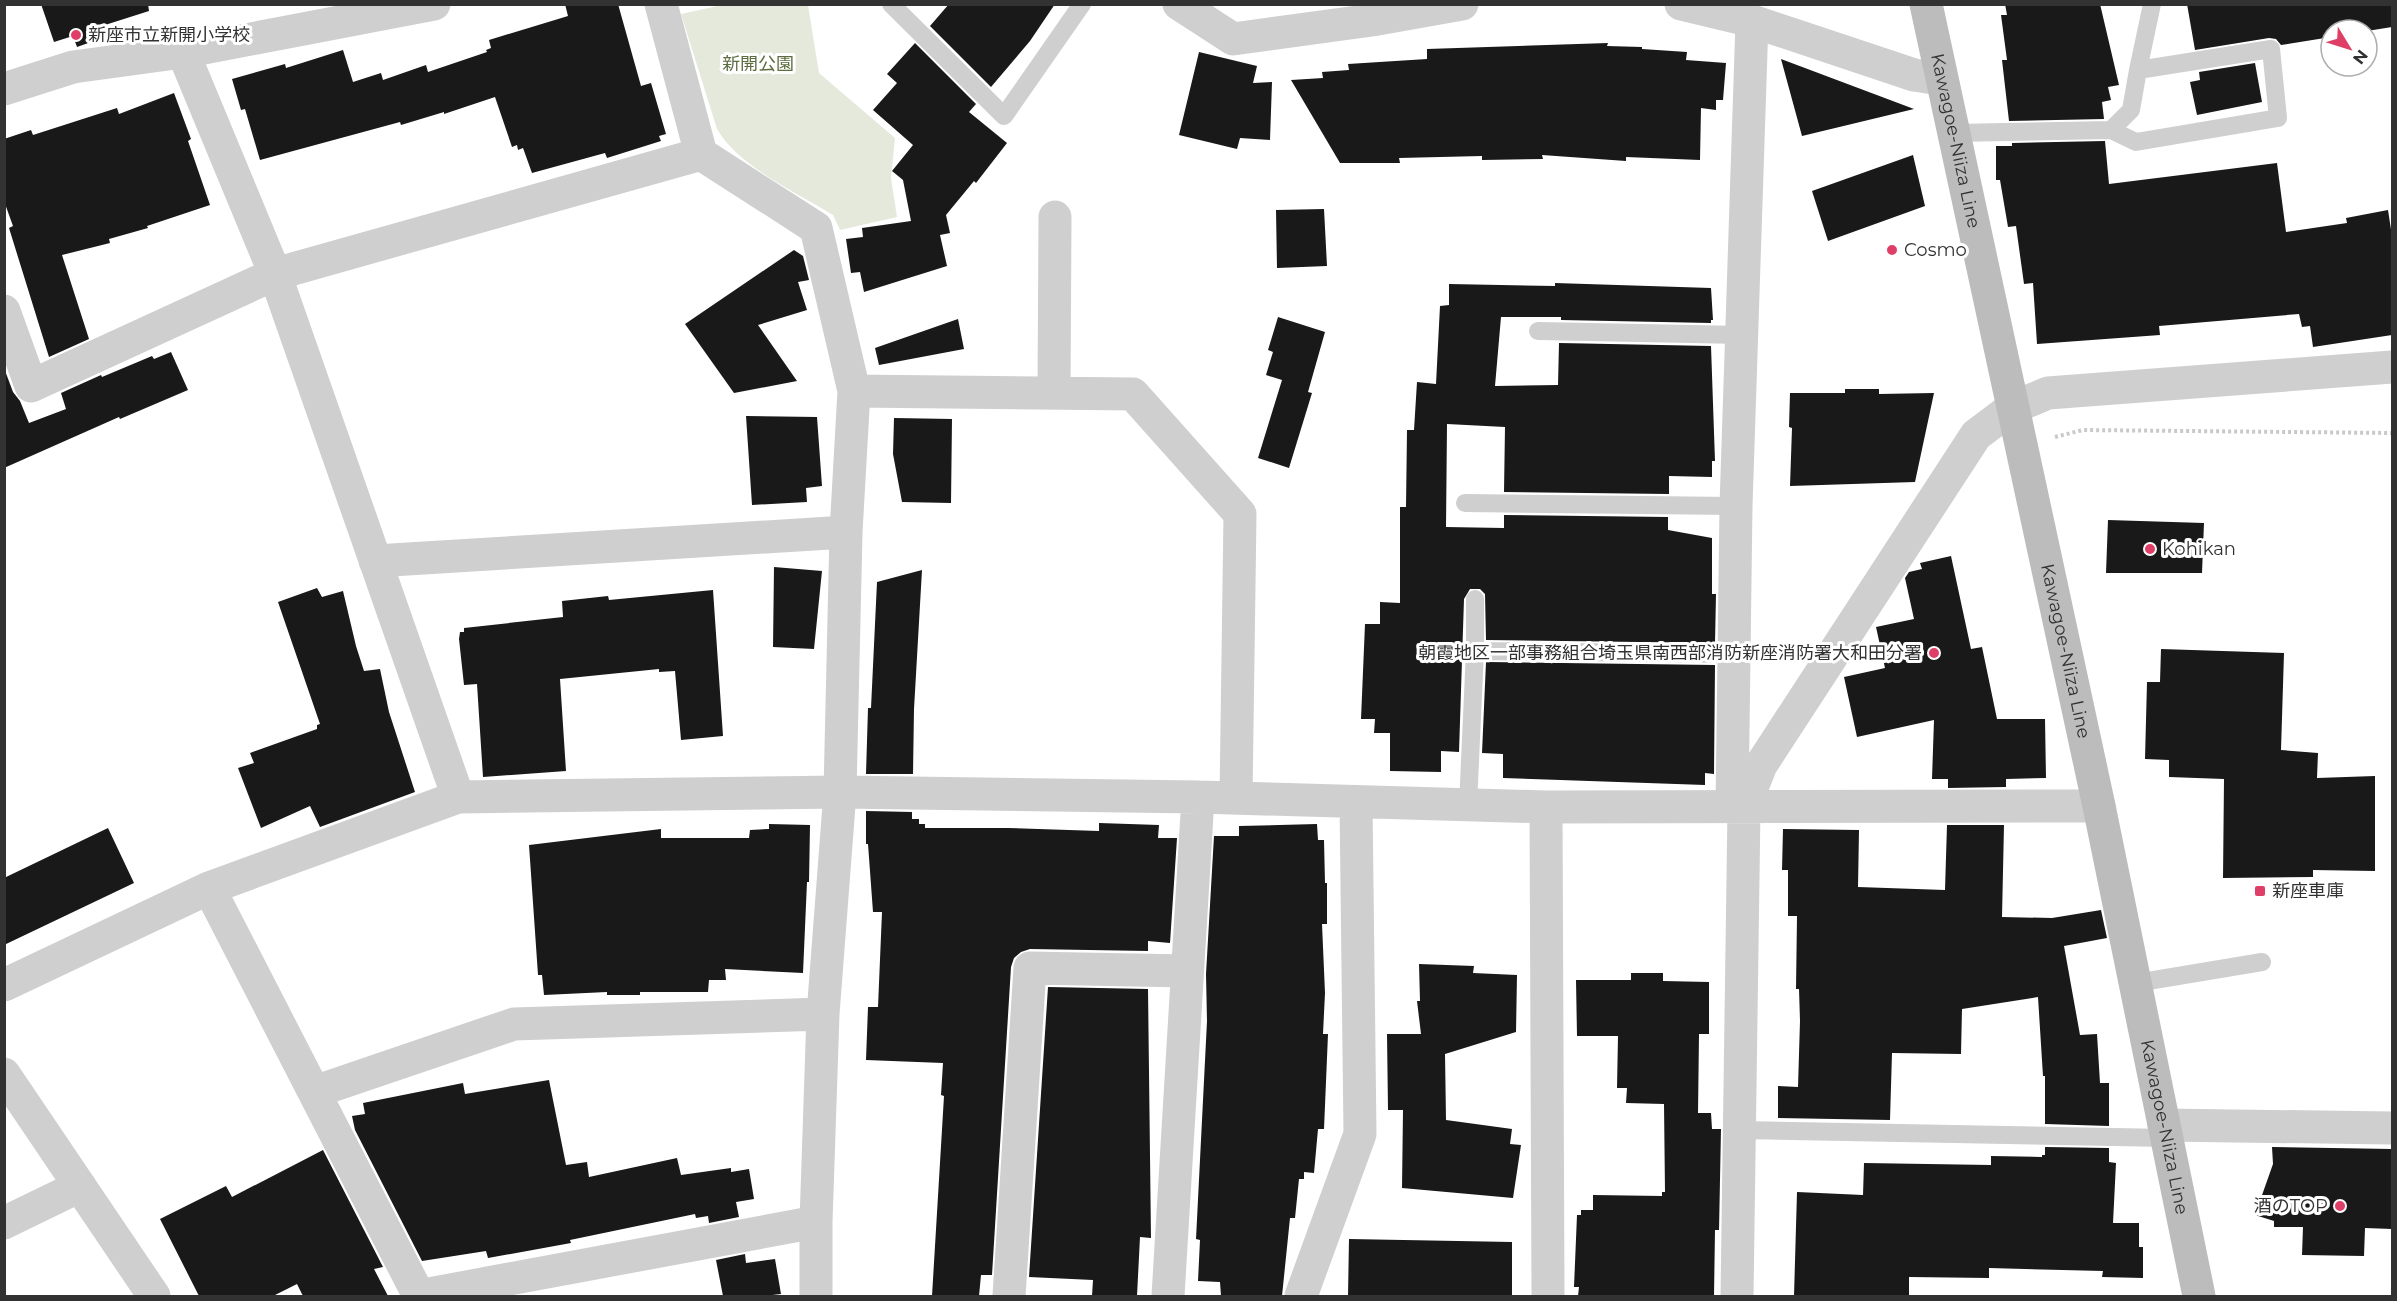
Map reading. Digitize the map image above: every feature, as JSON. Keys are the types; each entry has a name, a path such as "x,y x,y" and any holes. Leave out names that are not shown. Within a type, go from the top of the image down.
{"main road":[{"name":"Kawagoe-Niiza Line","path":"1926,4 1940,79 2099,806 2199,1296"}],"street":[{"path":"4,89 73,67 183,52 434,4"},
{"path":"661,4 700,154 816,228 855,391 846,532 840,792 823,1014 816,1222 816,1296"},
{"path":"1179,4 1233,39 1372,12 1462,4"},
{"path":"1681,4 1752,21 1914,75 1940,79"},
{"path":"1737,1296 1740,1130 1738,807 1733,654 1752,21"},
{"path":"183,52 275,274 458,797"},
{"path":"4,311 32,386 275,274 700,154"},
{"path":"1054,393 1055,217"},
{"path":"1738,807 1761,765 1976,435 2012,408 2048,393 2392,367"},
{"path":"855,391 1133,393 1240,514 1236,798"},
{"path":"375,561 846,532"},
{"path":"4,985 209,888 458,797 840,792 1198,797 1545,807 2099,806"},
{"path":"1168,1296 1198,797"},
{"path":"1301,1296 1360,1134 1356,802"},
{"path":"1545,807 1548,1296"},
{"path":"209,888 418,1296 816,1222"},
{"path":"1009,1296 1030,968 1187,971"},
{"path":"314,1092 514,1024 823,1014"},
{"path":"4,1074 154,1296"},
{"path":"2166,1131 2392,1128"},
{"path":"4,1223 80,1186"}],"lane":[{"path":"891,4 1004,116 1082,4"},
{"path":"2111,130 2131,110 2152,4"},
{"path":"1953,133 2111,130 2136,142 2277,118 2271,49 2138,70"},
{"path":"1538,331 1742,335"},
{"path":"1465,503 1736,506"},
{"path":"1468,805 1475,599"},
{"path":"1475,651 1733,654"},
{"path":"2136,982 2262,962"},
{"path":"1740,1130 2166,1131"}],"path":[{"path":"2020,447 2083,430 2392,433"}],"green space":[{"name":"新開公園","path":"722,5 808,5 819,73 895,138 891,178 897,217 840,230 833,215 769,177 739,155 726,142 717,129 681,14"}],"building":[{"path":"41,4 148,4 149,11 105,25 108,36 77,47 73,36 54,42"},
{"path":"565,4 618,4 641,86 651,83 666,134 659,136 661,141 607,158 605,153 532,173 523,148 518,150 517,145 512,147 495,97 444,114 444,112 401,125 400,122 260,160 245,109 241,110 232,79 285,64 286,68 343,50 353,82 381,73 383,80 426,65 428,72 487,52 486,50 491,48 489,40 568,16"},
{"path":"949,4 1055,4 1030,41 991,87 930,26"},
{"path":"2005,4 2100,4 2119,85 2108,87 2111,100 2102,102 2104,119 2009,121 2002,60 2007,60 2001,15 2007,15"},
{"path":"2187,4 2392,4 2392,27 2379,29 2379,18 2319,18 2319,39 2281,45 2276,39 2269,38 2195,50"},
{"path":"915,43 976,104 969,112 1007,143 976,183 974,181 946,215 950,233 940,235 947,266 864,292 860,272 851,273 846,239 863,237 862,228 911,221 903,180 892,171 913,145 873,110 897,83 887,74"},
{"path":"1608,43 1607,46 1687,52 1686,60 1726,63 1723,100 1716,100 1716,110 1701,108 1700,160 1626,157 1626,161 1542,155 1543,159 1482,160 1482,156 1399,158 1400,163 1340,163 1291,80 1323,78 1322,72 1349,70 1348,64 1427,59 1427,49"},
{"path":"1199,52 1257,66 1253,83 1272,82 1270,140 1240,138 1237,149 1179,135"},
{"path":"1781,59 1914,109 1802,136"},
{"path":"2255,63 2262,102 2197,115 2190,82 2200,80 2199,72"},
{"path":"174,93 191,139 188,141 210,205 147,226 148,228 109,239 110,243 62,255 89,339 49,357 9,228 13,226 4,201 4,139 31,130 33,135 117,108 119,114"},
{"path":"2105,141 2109,184 2277,163 2286,232 2347,223 2346,218 2388,210 2392,236 2392,335 2313,347 2310,326 2302,327 2299,314 2159,326 2160,335 2037,344 2033,283 2024,284 2016,226 2008,227 2000,180 1996,180 1996,146 2012,146 2012,143"},
{"path":"1913,155 1925,206 1828,241 1812,191"},
{"path":"1324,209 1327,266 1277,268 1276,210"},
{"path":"794,250 803,256 809,280 798,282 807,310 758,325 797,381 734,393 685,324"},
{"path":"1555,283 1711,288 1713,320 1711,323 1501,317 1495,386 1558,385 1559,343 1711,346 1715,461 1712,461 1712,477 1669,476 1669,494 1504,492 1505,427 1447,424 1446,527 1504,528 1504,515 1668,517 1668,530 1712,538 1712,594 1716,594 1715,643 1486,640 1485,594 1480,589 1470,589 1464,599 1459,752 1441,751 1441,772 1390,771 1390,733 1374,733 1375,719 1361,719 1365,624 1380,624 1380,602 1400,603 1400,507 1406,507 1407,430 1414,430 1417,382 1436,384 1440,306 1449,305 1449,284 1555,286"},
{"path":"1278,317 1325,332 1308,392 1312,393 1289,468 1258,458 1282,380 1266,375 1273,352 1268,350"},
{"path":"958,319 964,349 879,365 875,348"},
{"path":"171,352 188,390 120,419 119,417 4,468 4,368 29,423 66,409 61,393 101,375 102,377 152,356 154,359"},
{"path":"1845,389 1879,389 1879,394 1934,393 1915,482 1790,486 1792,428 1789,427 1790,393 1845,393"},
{"path":"746,416 817,417 822,486 806,488 807,502 752,505"},
{"path":"894,418 952,419 951,503 902,502 893,454"},
{"path":"2108,520 2204,523 2202,573 2106,573"},
{"path":"1951,556 1971,649 1982,647 1997,719 2045,719 2046,778 2006,779 2006,787 1948,788 1948,779 1932,779 1934,720 1857,737 1844,677 1885,668 1876,627 1914,619 1905,578 1909,572 1922,569 1920,563"},
{"path":"774,567 822,571 814,649 773,647"},
{"path":"922,570 914,709 913,774 866,774 877,582"},
{"path":"317,588 322,597 343,591 364,671 380,669 389,712 415,792 320,827 310,806 261,828 238,768 254,763 250,753 317,729 317,725 320,724 278,602"},
{"path":"713,590 723,736 681,740 675,671 659,672 659,669 560,679 566,771 483,777 477,684 464,685 459,639 460,632 464,632 464,628 563,617 562,601 608,596 609,600"},
{"path":"2161,649 2284,653 2281,750 2318,753 2317,778 2375,776 2375,871 2313,870 2313,877 2223,878 2224,779 2169,777 2169,760 2145,759 2147,682 2160,682"},
{"path":"1486,662 1715,665 1714,774 1705,773 1705,785 1503,778 1503,754 1482,753"},
{"path":"866,811 912,812 912,819 919,819 919,824 925,824 925,828 1099,831 1099,823 1159,825 1158,838 1177,838 1170,943 1148,941 1148,951 1030,949 1014,958 1011,967 992,1275 981,1275 979,1296 932,1296 944,1096 941,1095 943,1063 866,1060 868,1007 878,1007 882,912 873,912 868,844 866,844"},
{"path":"769,824 810,825 803,973 725,969 726,980 709,980 708,992 640,992 640,995 607,995 607,992 544,995 542,975 538,975 529,845 661,829 661,838 749,838 750,830 769,829"},
{"path":"1317,824 1318,840 1324,840 1325,883 1327,883 1327,924 1322,924 1325,993 1323,1034 1328,1034 1324,1129 1318,1129 1314,1173 1304,1172 1304,1179 1299,1179 1295,1218 1290,1218 1282,1296 1221,1296 1220,1282 1198,1281 1200,1240 1196,1239 1207,1021 1206,974 1214,836 1239,836 1239,826"},
{"path":"1947,825 2004,825 2002,917 2052,918 2101,910 2107,938 2064,946 2080,1035 2097,1034 2100,1083 2109,1083 2109,1126 2045,1124 2045,1076 2043,1076 2038,997 1962,1009 1961,1054 1892,1053 1890,1120 1778,1118 1778,1086 1798,1087 1800,1021 1799,989 1796,989 1797,916 1788,916 1788,870 1782,870 1783,829 1859,830 1858,887 1945,890"},
{"path":"108,828 134,883 4,945 4,878"},
{"path":"1419,964 1474,966 1473,973 1517,975 1516,1032 1445,1054 1446,1120 1512,1129 1510,1144 1521,1145 1513,1198 1402,1188 1403,1110 1388,1110 1387,1034 1421,1034 1417,1001 1420,1001"},
{"path":"1631,973 1663,973 1663,981 1709,982 1709,1034 1699,1034 1698,1113 1711,1113 1712,1129 1721,1129 1719,1230 1715,1230 1714,1296 1578,1296 1579,1287 1574,1287 1577,1215 1581,1215 1581,1210 1593,1210 1593,1195 1662,1196 1662,1192 1665,1192 1664,1104 1626,1103 1627,1088 1617,1088 1618,1036 1577,1036 1576,980 1631,980"},
{"path":"1048,987 1148,989 1151,1238 1140,1237 1137,1296 1092,1296 1093,1280 1029,1277"},
{"path":"549,1080 566,1165 587,1162 589,1177 677,1158 681,1175 731,1168 731,1172 749,1169 754,1199 736,1202 739,1217 709,1223 708,1216 696,1218 695,1214 570,1240 571,1243 488,1258 486,1251 422,1261 355,1130 352,1116 365,1114 363,1103 463,1083 465,1094"},
{"path":"2045,1147 2109,1148 2109,1162 2116,1163 2113,1223 2139,1223 2139,1247 2143,1247 2143,1278 2102,1277 2103,1271 1989,1268 1989,1278 1909,1277 1909,1296 1794,1296 1797,1192 1863,1195 1864,1163 1991,1165 1991,1156 2042,1157 2045,1155"},
{"path":"2272,1147 2392,1149 2392,1229 2365,1228 2364,1256 2302,1255 2303,1227 2274,1227 2274,1221 2255,1215 2273,1164"},
{"path":"323,1150 383,1267 374,1269 388,1296 303,1296 297,1284 273,1296 199,1296 160,1219 226,1186 232,1197"},
{"path":"1349,1239 1512,1242 1512,1296 1348,1296"},
{"path":"745,1254 746,1263 775,1259 781,1294 723,1296 716,1260"}],"place":[{"name":"新座市立新開小学校","path":"76,35"},
{"name":"Cosmo","path":"1892,250"},
{"name":"Kohikan","path":"2150,549"},
{"name":"朝霞地区一部事務組合埼玉県南西部消防新座消防署大和田分署","path":"1934,653"},
{"name":"新座車庫","path":"2260,891"},
{"name":"酒のTOP","path":"2340,1206"}]}
